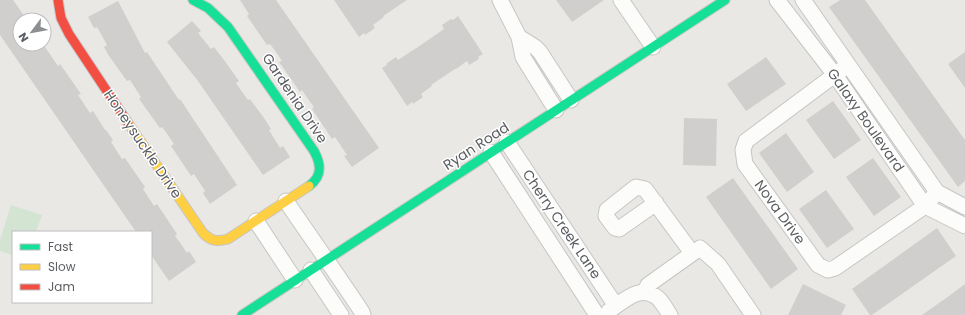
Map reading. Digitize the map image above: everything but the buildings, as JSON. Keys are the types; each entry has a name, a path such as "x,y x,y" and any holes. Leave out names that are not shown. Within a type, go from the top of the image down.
{"street":[{"name":"Honeysuckle Drive","path":"58,0 64,27 69,36 203,233 208,238 221,242 271,211"},
{"name":"Gardenia Drive","path":"193,0 208,8 228,27 240,42 318,158 320,170 317,179 271,211"},
{"path":"500,0 519,37 523,57 556,110"},
{"path":"621,0 653,47"},
{"name":"Ryan Road","path":"242,315 725,0"},
{"name":"Galaxy Boulevard","path":"777,0 834,75 925,206 965,226"},
{"name":"Galaxy Boulevard","path":"802,0 937,192 965,207"},
{"path":"519,37 540,52 572,100"},
{"name":"Nova Drive","path":"848,65 746,141 743,150 745,164 818,265 828,270 834,268 925,206 937,192"},
{"name":"Cherry Creek Lane","path":"507,142 616,306"},
{"name":"Cherry Creek Lane","path":"491,152 597,315"},
{"path":"286,201 363,315"},
{"path":"656,203 692,253"},
{"path":"256,221 295,280"},
{"path":"645,292 648,285 700,248 718,264 753,315"},
{"path":"311,270 341,315"},
{"path":"603,315 636,293 645,292 660,300 670,315"}],"green space":[{"path":"533,53 555,87 554,89 552,89 529,56"},
{"path":"11,205 42,215 36,231 12,231 12,255 0,251 0,240"}],"traffic: fast":[{"path":"193,0 208,8 228,27 314,151 319,165 319,174 314,182 309,186"},
{"path":"242,315 725,0"}],"traffic: slow":[{"path":"128,123 203,233 209,238 217,241 228,239 309,186"}],"traffic: jam":[{"path":"58,0 61,18 69,34 128,123"}]}
